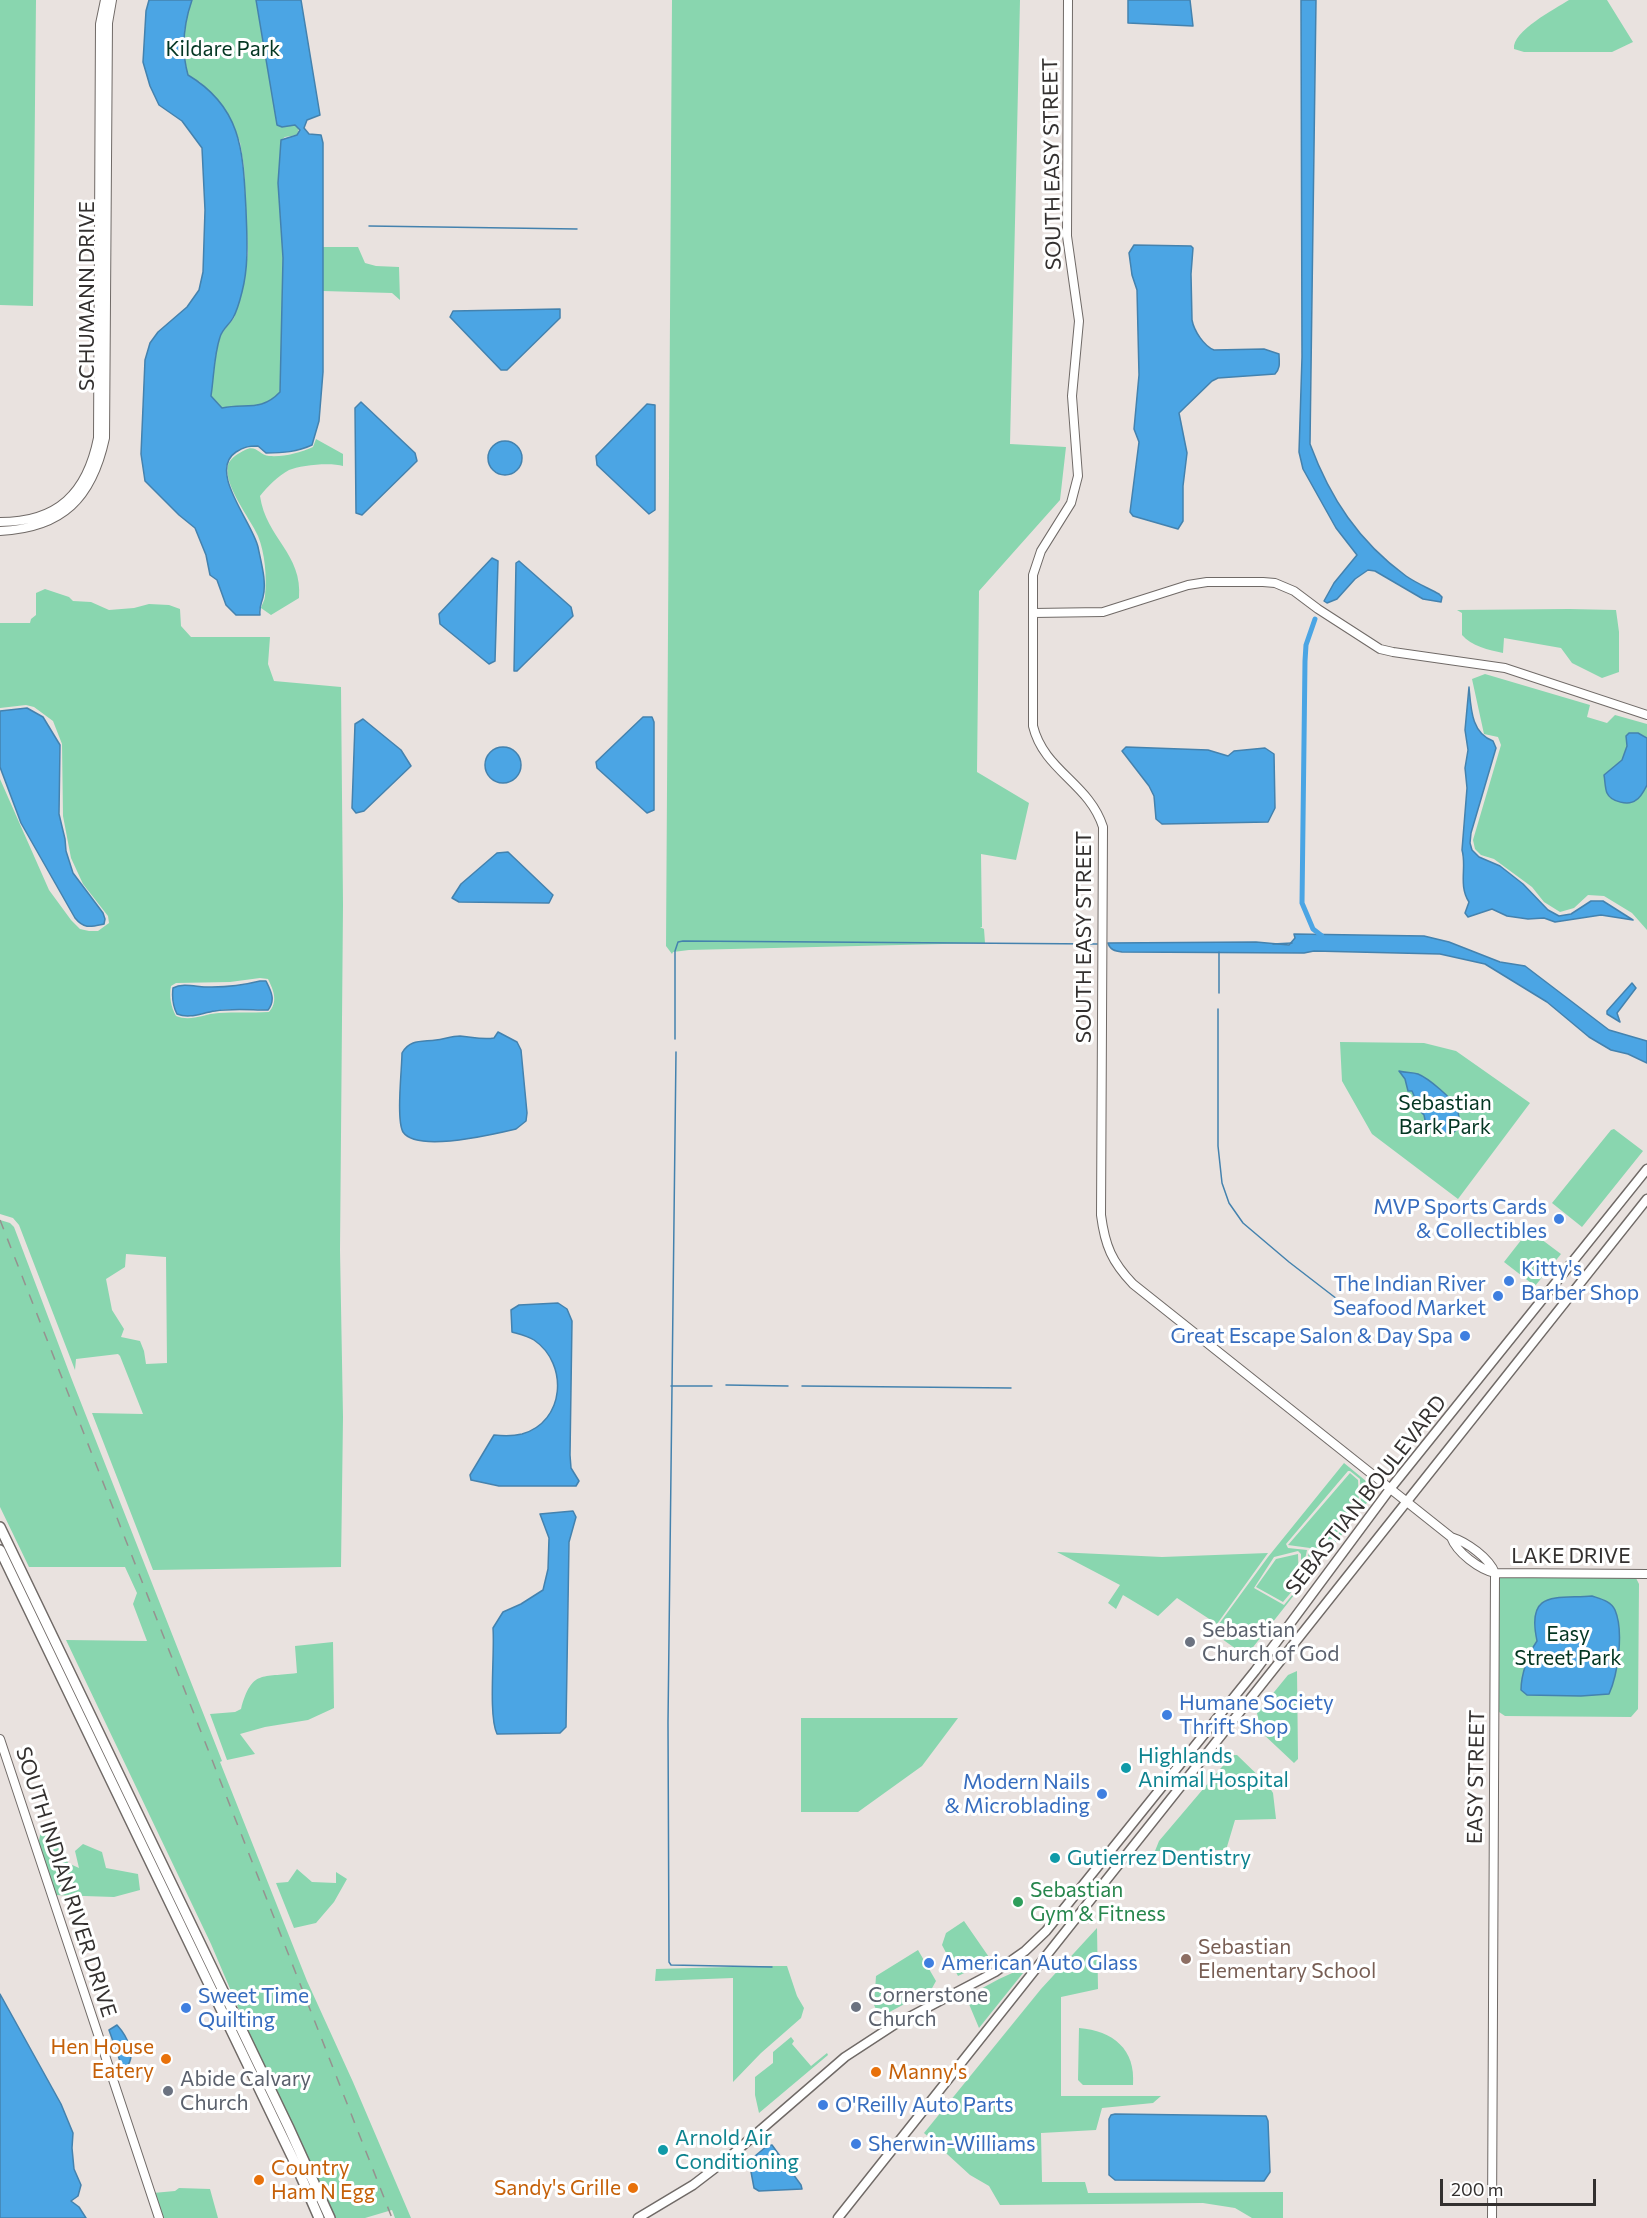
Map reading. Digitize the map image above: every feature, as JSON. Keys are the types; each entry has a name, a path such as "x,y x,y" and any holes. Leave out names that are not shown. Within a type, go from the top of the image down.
{"main road":[{"name":"SEBASTIAN BOULEVARD","path":"638,2218 692,2185 728,2159 845,2057 894,2025 995,1972 1025,1952 1037,1940 1056,1920 1255,1671 1390,1490 1647,1169"},
{"name":"SEBASTIAN BOULEVARD","path":"838,2218 1647,1200"},
{"path":"0,1527 279,2107 329,2218"},
{"path":"0,1550 318,2216 329,2218"},
{"path":"51,1657 58,1662 66,1663"},
{"path":"61,1676 76,1684"},
{"path":"169,1902 178,1912 215,1989 222,1989"},
{"path":"225,2019 234,2024 271,2098 279,2107"},
{"path":"309,2195 315,2199 322,2199"}],"street":[{"name":"SCHUMANN DRIVE","path":"0,522 22,522 45,515 61,505 88,474 98,438 100,24 105,0"},
{"name":"SCHUMANN DRIVE","path":"0,531 28,529 66,510 83,494 95,474 104,444 108,23 112,0"},
{"name":"SOUTH EASY STREET","path":"1068,0 1067,236 1079,321 1072,396 1078,476 1071,503 1036,562 1033,576 1033,726 1036,737 1051,760 1091,800 1099,812 1103,827 1101,1215 1108,1249 1114,1263 1133,1284 1390,1490"},
{"path":"1033,613 1103,612 1188,585 1207,582 1275,583 1294,591 1380,649 1505,668 1647,715"},
{"path":"1390,1490 1451,1538 1460,1540 1491,1565 1495,1573"},
{"name":"LAKE DRIVE","path":"1495,1573 1647,1574"},
{"name":"EASY STREET","path":"1492,2218 1495,1573"},
{"name":"SOUTH INDIAN RIVER DRIVE","path":"0,1739 159,2218"}],"green space":[{"path":"0,0 36,0 33,306 0,305"},
{"name":"Kildare Park","path":"192,0 256,0 277,125 295,125 299,128 297,135 281,140 278,183 283,258 280,392 260,405 222,408 211,396 216,351 221,334 234,318 242,292 248,253 244,167 240,142 227,112 200,82 188,76 184,57 184,38"},
{"path":"672,0 1020,0 1010,444 1066,447 1060,500 979,591 977,772 1029,803 1016,860 981,854 982,927 980,927 984,929 985,943 689,950 672,954 666,946"},
{"path":"1569,0 1607,0 1633,42 1612,52 1524,52 1514,49 1515,42 1527,28"},
{"path":"323,247 358,247 365,263 399,267 400,300 392,293 323,291"},
{"path":"316,439 343,454 343,466 316,465 289,470 273,481 260,496 269,523 290,557 299,583 299,598 271,615 261,608 265,597 266,581 264,557 258,536 233,492 229,482 228,465 235,456 249,448 269,456 286,455 313,447"},
{"path":"45,589 69,597 73,601 91,602 109,610 149,604 169,605 180,609 181,626 191,637 270,637 268,664 274,681 341,687 343,905 340,1250 343,1417 341,1567 153,1570 92,1413 143,1414 120,1356 118,1354 76,1359 75,1370 19,1225 13,1218 0,1214 0,779 49,890 71,920 80,929 89,931 98,931 109,923 108,916 83,884 71,858 63,816 62,744 53,721 34,707 26,705 0,708 0,623 30,623 36,615 36,593","holes":["268,979 273,992 274,1000 269,1012 219,1013 181,1018 176,1016 173,1009 170,990 171,986 176,983 230,982","126,1254 166,1257 167,1363 146,1364 140,1341 121,1337 124,1329 112,1310 106,1279 125,1267"]},
{"path":"1457,610 1616,610 1619,632 1619,672 1602,678 1572,663 1561,648 1504,638 1503,653 1481,647 1462,635 1462,613"},
{"path":"1485,674 1590,705 1587,717 1607,723 1615,715 1647,724 1647,930 1632,913 1604,896 1588,895 1574,908 1560,912 1544,902 1532,887 1494,859 1481,855 1475,849 1473,840 1501,745 1498,737 1484,734 1472,679"},
{"name":"Sebastian Bark Park","path":"1340,1042 1424,1043 1456,1051 1530,1103 1458,1199 1372,1134 1342,1081"},
{"path":"1614,1129 1643,1151 1582,1227 1552,1203"},
{"path":"0,1220 14,1227 307,1981 411,2218 395,2218 392,2210 365,2218 336,2218 248,2031 211,1944 66,1640 147,1641 133,1604 137,1593 125,1567 29,1567 0,1507"},
{"path":"1529,1230 1561,1254 1535,1286 1504,1262"},
{"path":"1344,1463 1377,1490 1246,1656 1215,1634 1221,1626 1219,1624 1268,1557","holes":["1348,1471 1360,1479 1361,1503 1308,1575 1303,1569 1307,1550 1288,1548 1286,1544","1298,1551 1301,1554 1301,1584 1284,1605 1254,1588 1274,1557"]},
{"path":"1350,1473 1358,1480 1359,1502 1308,1572 1305,1569 1310,1548 1288,1545"},
{"path":"1057,1552 1162,1557 1268,1553 1217,1624 1177,1598 1158,1616 1123,1595 1116,1609 1108,1603 1120,1585"},
{"path":"1298,1554 1299,1583 1283,1602 1256,1587 1276,1559"},
{"name":"Easy Street Park","path":"1506,1576 1632,1576 1636,1578 1639,1584 1638,1709 1631,1717 1505,1716 1499,1712 1497,1707 1498,1581"},
{"path":"333,1642 334,1708 308,1720 265,1727 240,1734 255,1754 227,1760 210,1714 235,1712 241,1709 249,1687 260,1678 297,1673 295,1646"},
{"path":"1297,1671 1298,1759 1294,1763 1261,1732 1257,1713 1288,1675"},
{"path":"801,1718 958,1718 922,1766 858,1812 801,1812"},
{"path":"1232,1755 1237,1755 1268,1785 1273,1793 1276,1819 1235,1820 1226,1850 1155,1851 1159,1841"},
{"path":"41,1830 56,1834 68,1863 79,1868 75,1851 83,1844 102,1852 106,1868 138,1874 140,1890 114,1897 54,1895 38,1846"},
{"path":"297,1869 312,1882 336,1883 336,1872 347,1879 334,1902 316,1923 294,1928 276,1883 288,1882"},
{"path":"964,1921 991,1960 958,1976 942,1945 946,1933"},
{"path":"1097,1928 1098,1989 1061,1997 1061,2096 1161,2096 1153,2103 1102,2108 1096,2130 1041,2133 1042,2182 1085,2182 1088,2193 1283,2192 1283,2218 1252,2218 1235,2208 1203,2203 1000,2205 989,2186 970,2175 924,2133 1041,1989"},
{"path":"918,1950 936,1981 931,1990 880,2017 874,2005 876,1976"},
{"path":"787,1966 797,1996 804,2008 801,2018 761,2053 733,2082 733,1978 655,1981 656,1969"},
{"path":"1021,1969 1023,1973 979,2028 966,1997"},
{"path":"1079,2028 1102,2033 1120,2044 1131,2061 1133,2085 1083,2085 1078,2080"},
{"path":"791,2037 794,2041 792,2044 811,2066 827,2053 828,2055 759,2113 755,2095 755,2077 773,2063 773,2052"},
{"path":"179,2188 210,2189 218,2218 162,2218 153,2193 175,2191"}],"water":[{"path":"149,0 192,0 184,38 184,56 188,75 220,102 230,117 241,151 246,210 247,262 238,305 233,318 221,334 216,351 211,396 222,408 260,405 280,392 283,258 278,183 281,140 297,135 300,130 295,125 282,127 277,125 256,0 301,0 320,115 307,120 304,128 309,134 321,135 323,143 323,372 319,421 312,445 295,451 272,453 266,453 258,446 249,447 236,452 228,461 226,471 229,484 254,537 262,565 264,585 260,615 236,615 226,605 217,580 210,575 206,555 195,528 145,481 141,454 145,360 150,343 158,332 187,307 199,290 203,272 205,210 202,148 182,121 159,105 150,86 143,62 146,11"},
{"path":"1128,0 1190,0 1193,26 1128,23"},
{"path":"1301,0 1316,0 1310,444 1337,501 1360,534 1389,563 1406,576 1439,594 1442,597 1441,602 1423,599 1375,571 1368,570 1355,579 1337,599 1327,603 1324,601 1334,583 1357,555 1336,528 1303,469 1299,452 1302,357"},
{"path":"1134,245 1191,246 1193,248 1192,320 1200,338 1210,348 1214,350 1264,349 1279,354 1279,367 1275,374 1218,378 1179,413 1187,453 1183,486 1183,521 1178,529 1133,516 1130,512 1139,442 1134,429 1139,375 1137,290 1129,253"},
{"path":"560,309 560,318 507,370 501,370 450,317 453,311"},
{"path":"361,402 415,453 417,461 362,515 356,513 355,408"},
{"path":"647,404 655,405 655,510 649,514 597,465 596,456"},
{"path":"505,441 517,446 522,458 517,470 505,475 493,470 488,458 493,446"},
{"path":"492,558 498,561 495,661 489,664 440,624 439,614"},
{"path":"519,561 571,607 573,616 517,671 514,671 516,563"},
{"path":"1469,687 1476,726 1480,732 1493,741 1496,748 1471,833 1472,850 1479,857 1500,866 1523,884 1548,910 1559,916 1571,914 1591,901 1603,901 1633,920 1601,915 1555,922 1544,918 1528,919 1507,916 1492,909 1468,917 1465,913 1469,902 1463,883 1462,850 1467,788 1465,768 1468,750 1465,730"},
{"path":"27,708 43,717 60,745 59,814 66,851 73,873 103,913 104,924 88,926 81,924 75,918 21,823 0,767 0,711"},
{"path":"643,717 652,717 654,722 654,810 647,813 597,768 596,762"},
{"path":"363,719 401,750 411,766 364,811 356,813 352,808 355,724"},
{"path":"1629,733 1638,733 1647,738 1647,785 1638,799 1625,803 1609,796 1604,775 1622,760 1627,746 1626,736"},
{"path":"503,747 515,753 521,765 515,777 503,783 491,777 485,765 491,753"},
{"path":"1126,747 1208,750 1228,756 1234,751 1265,748 1274,754 1275,808 1268,822 1162,824 1156,819 1154,796 1149,786 1122,751"},
{"path":"508,852 553,895 549,903 459,902 452,898 461,884 497,853"},
{"path":"1294,934 1424,936 1449,942 1500,962 1525,966 1609,1030 1647,1041 1647,1063 1628,1054 1611,1050 1589,1037 1547,1002 1485,964 1440,954 1314,951 1304,953 1122,952 1113,950 1108,943 1256,942 1289,945 1295,938"},
{"path":"266,981 271,992 272,1003 268,1010 228,1010 186,1016 177,1014 173,988 177,986 224,987"},
{"path":"1632,983 1636,988 1617,1013 1620,1022 1607,1014 1607,1011"},
{"path":"498,1032 517,1042 521,1050 526,1121 516,1129 439,1142 411,1138 403,1132 400,1117 400,1094 402,1053 405,1049 417,1042 454,1036 494,1038"},
{"path":"1399,1071 1422,1076 1450,1099 1457,1108 1460,1126 1453,1133 1437,1133 1426,1125 1424,1115 1412,1091 1408,1091 1405,1079"},
{"path":"558,1303 567,1309 572,1321 570,1455 571,1468 579,1481 576,1486 499,1486 471,1480 470,1475 494,1435 519,1435 536,1428 547,1418 554,1405 557,1377 553,1363 545,1350 534,1340 512,1332 511,1310 519,1305"},
{"path":"573,1511 576,1517 569,1542 566,1727 560,1733 497,1734 492,1699 493,1628 503,1612 543,1590 548,1569 549,1538 540,1514"},
{"path":"1592,1596 1611,1604 1618,1619 1619,1652 1609,1694 1527,1695 1521,1690 1521,1684 1528,1658 1537,1641 1536,1613 1540,1605 1546,1600 1555,1598"},
{"path":"0,1994 61,2104 73,2133 74,2169 81,2185 78,2196 71,2201 79,2207 86,2218 0,2218"},
{"path":"117,2025 130,2046 131,2058 125,2068 121,2064 109,2030"},
{"path":"1115,2114 1266,2116 1270,2172 1264,2181 1115,2180 1109,2175 1109,2119"},
{"path":"772,2145 802,2189 759,2191 754,2188 749,2161 767,2146"}],"waterway":[{"path":"369,226 577,229"},
{"path":"1315,619 1306,645 1305,661 1302,903 1313,929 1322,936"},
{"path":"675,1039 675,951 678,942 1097,944"},
{"path":"1273,944 1292,943"},
{"path":"1219,952 1219,993"},
{"path":"1218,1009 1218,1146 1222,1183 1229,1203 1243,1223 1359,1316"},
{"path":"676,1052 668,1722 669,1962 671,1965 772,1967"},
{"path":"726,1385 788,1386"},
{"path":"671,1386 712,1386"},
{"path":"802,1386 1011,1388"}],"railway":[{"path":"0,1220 392,2218"}],"place":[{"name":"MVP Sports Cards & Collectibles","path":"1559,1219"},
{"name":"Kitty's Barber Shop","path":"1509,1281"},
{"name":"The Indian River Seafood Market","path":"1498,1296"},
{"name":"Great Escape Salon & Day Spa","path":"1465,1336"},
{"name":"Sebastian Church of God","path":"1190,1642"},
{"name":"Humane Society Thrift Shop","path":"1167,1715"},
{"name":"Highlands Animal Hospital","path":"1126,1768"},
{"name":"Modern Nails & Microblading","path":"1102,1794"},
{"name":"Gutierrez Dentistry","path":"1055,1858"},
{"name":"Sebastian Gym & Fitness","path":"1018,1902"},
{"name":"Sebastian Elementary School","path":"1186,1959"},
{"name":"American Auto Glass","path":"929,1963"},
{"name":"Cornerstone Church","path":"856,2007"},
{"name":"Sweet Time Quilting","path":"186,2008"},
{"name":"Hen House Eatery","path":"166,2059"},
{"name":"Manny's","path":"876,2072"},
{"name":"Abide Calvary Church","path":"168,2091"},
{"name":"O'Reilly Auto Parts","path":"823,2105"},
{"name":"Sherwin-Williams","path":"856,2144"},
{"name":"Arnold Air Conditioning","path":"663,2150"},
{"name":"Country Ham N Egg","path":"259,2180"},
{"name":"Sandy's Grille","path":"633,2188"}]}
